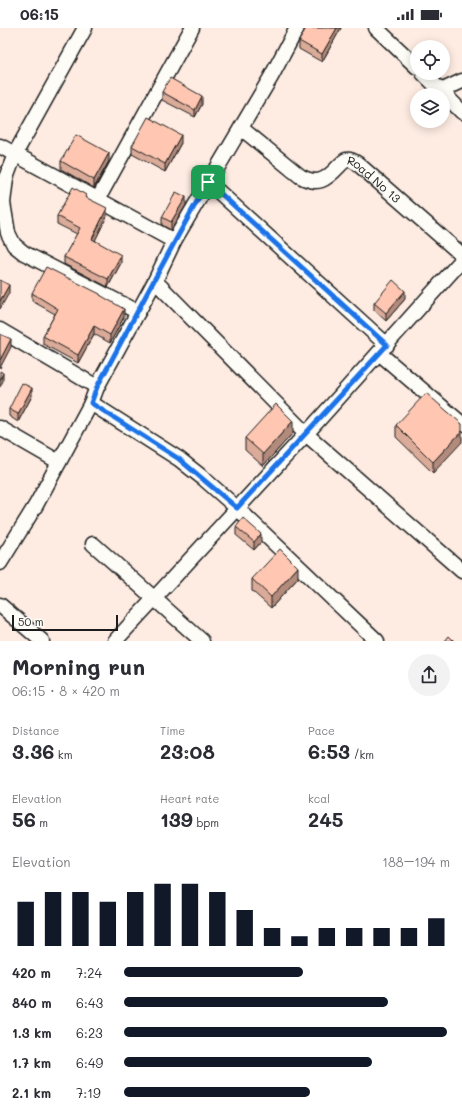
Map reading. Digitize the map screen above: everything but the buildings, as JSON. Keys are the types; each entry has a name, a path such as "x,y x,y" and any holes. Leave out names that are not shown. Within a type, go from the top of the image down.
{"street":[{"path":"85,28 15,154 6,178 3,203 8,233 14,245 24,253 138,312"},
{"path":"98,199 192,28"},
{"path":"0,563 36,505 91,403 97,387 155,281 174,241 271,77 297,28"},
{"path":"376,28 410,60"},
{"path":"430,80 438,88"},
{"path":"447,88 462,81"},
{"path":"450,100 462,112"},
{"name":"Road No 13","path":"240,128 300,176 308,180 318,181 326,177 345,160 352,160 462,255"},
{"path":"0,146 174,241"},
{"path":"208,182 462,424"},
{"path":"115,641 153,598 306,434 462,260"},
{"path":"155,281 306,434 462,571"},
{"path":"0,330 97,387"},
{"path":"91,403 179,459 237,508 377,641"},
{"path":"0,428 59,462"},
{"path":"93,544 202,641"},
{"path":"0,605 42,641"}],"route":[{"path":"208,182 387,345 237,508 179,459 91,403 97,387 155,281 174,241 208,182"}]}
